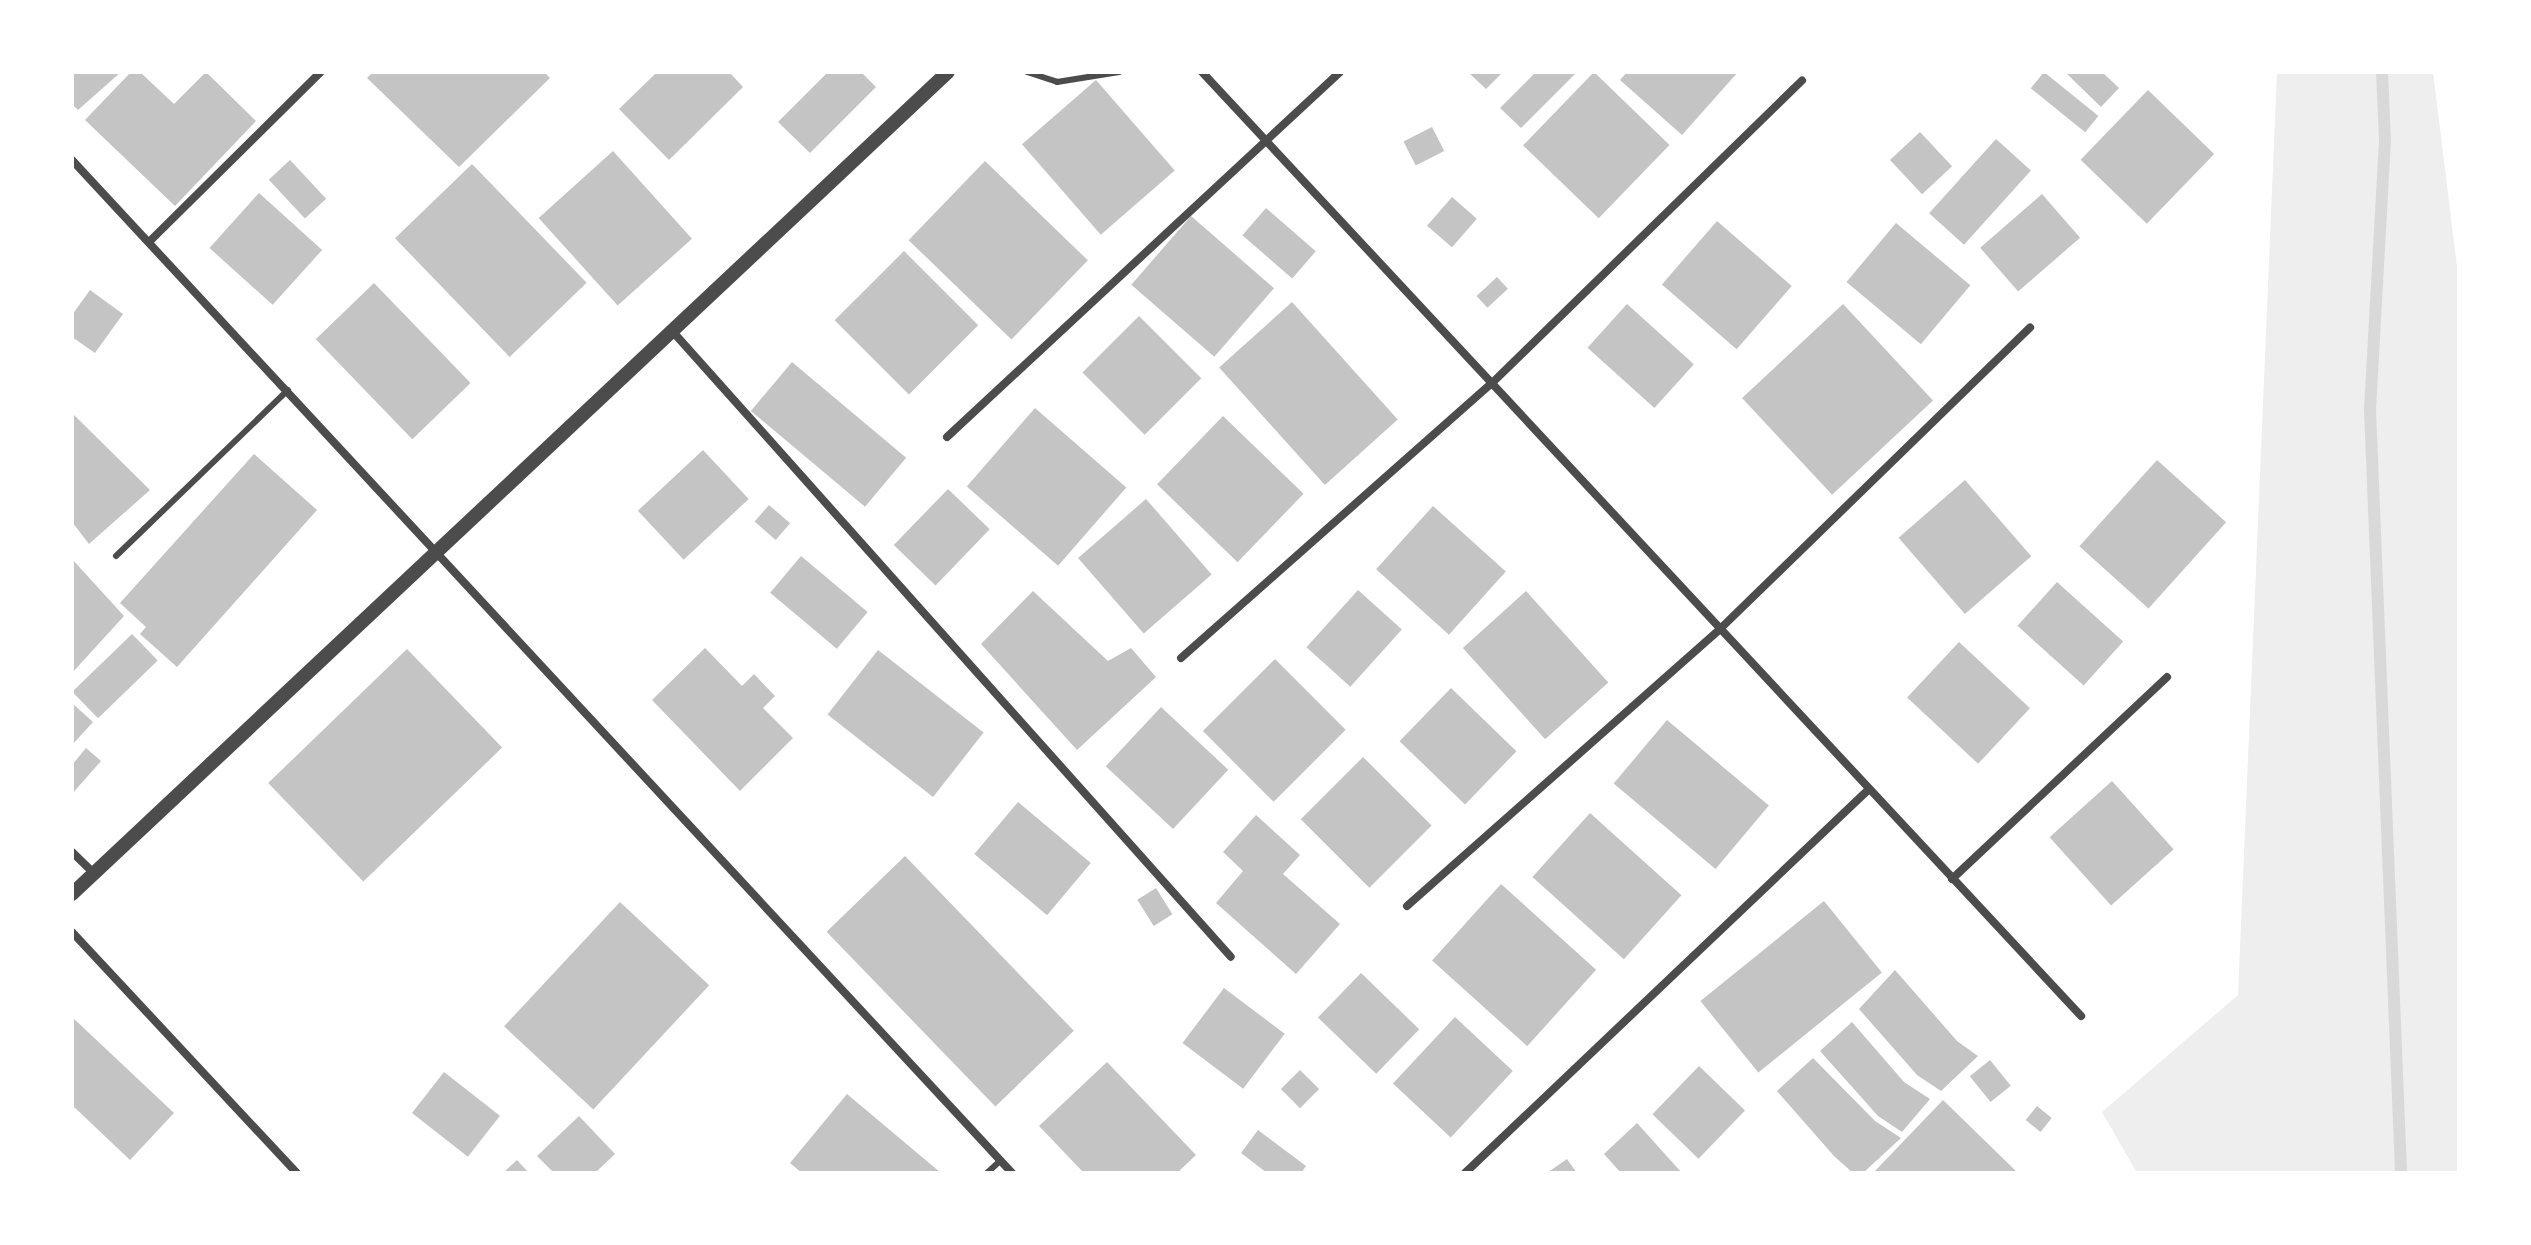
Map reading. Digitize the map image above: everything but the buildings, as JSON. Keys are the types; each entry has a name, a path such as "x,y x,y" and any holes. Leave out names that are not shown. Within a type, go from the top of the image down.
{"street":[{"path":"150,241 321,72"},
{"path":"72,894 674,333 948,72"},
{"path":"1202,72 1264,143 2081,1016"},
{"path":"947,437 1340,72"},
{"path":"1181,658 1490,385 1802,80"},
{"path":"72,160 1012,1173"},
{"path":"1407,906 1719,630 2030,328"},
{"path":"674,333 1231,957"},
{"path":"1952,879 2167,677"},
{"path":"1465,1173 1868,790"},
{"path":"72,852 94,873"},
{"path":"72,932 297,1173"}],"lane":[{"path":"1027,72 1057,82 1119,72"},
{"path":"116,556 288,390"},
{"path":"987,1173 1000,1161"}],"shaded area":[{"path":"2277,72 2433,72 2459,283 2459,1173 2137,1173 2102,1112 2238,995"}],"waterway":[{"path":"2382,72 2385,141 2370,410 2401,1173"}]}
